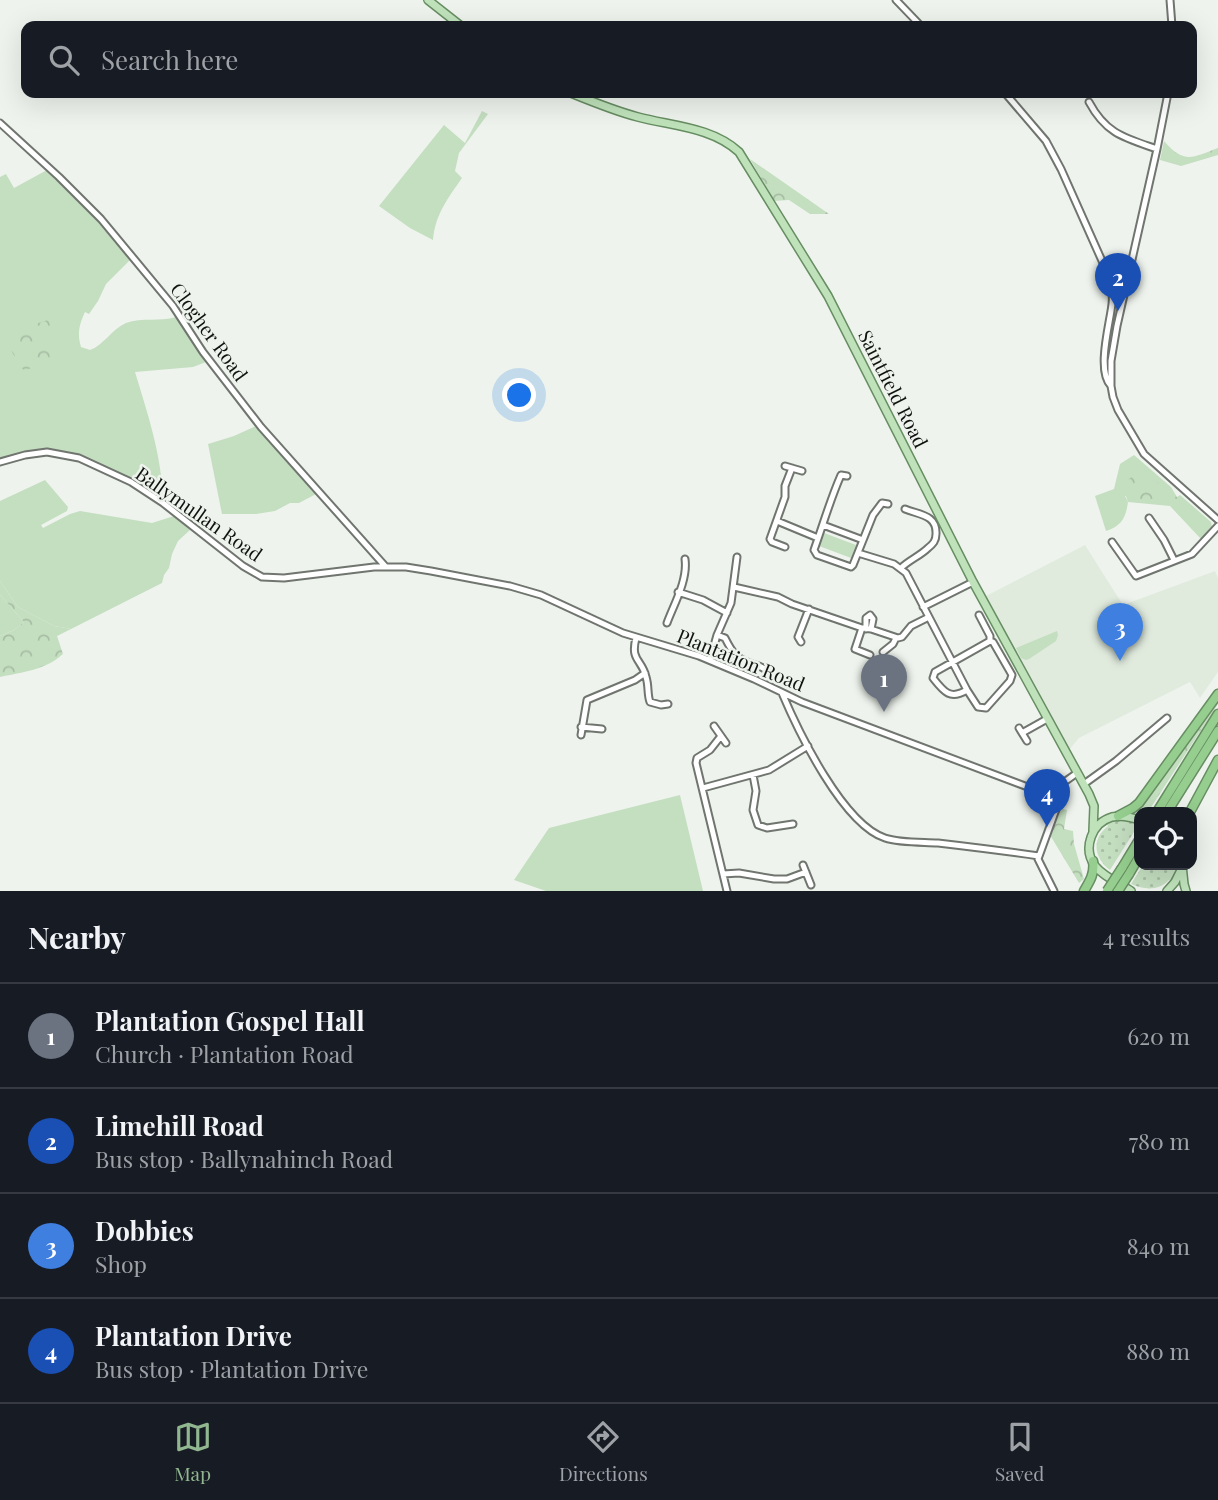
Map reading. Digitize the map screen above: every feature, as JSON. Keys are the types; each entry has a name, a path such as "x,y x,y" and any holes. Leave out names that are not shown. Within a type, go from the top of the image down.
{"highway":[{"path":"1115,817 1139,803 1218,694"},
{"path":"1163,807 1218,714"},
{"path":"1164,807 1218,731"},
{"path":"1193,807 1218,760"},
{"path":"1118,891 1134,852"},
{"path":"1084,891 1093,875 1093,861"},
{"path":"1107,891 1134,862"}],"main road":[{"path":"428,0 455,21"},
{"name":"Saintfield Road","path":"584,98 617,111 707,133 730,142 739,152 828,296 973,582 1084,784 1094,806 1093,831 1089,846 1093,861"},
{"path":"1094,806 1115,817 1134,819"},
{"path":"1093,831 1101,822 1115,817"},
{"path":"1093,861 1105,874 1131,891"},
{"path":"1167,891 1181,870"},
{"path":"1182,870 1186,891"}],"street":[{"path":"896,0 916,21"},
{"path":"1170,0 1172,21"},
{"path":"1010,98 1046,141 1111,281 1112,299 1105,364 1107,382 1111,386"},
{"path":"1167,98 1117,326 1111,361 1111,386 1118,410 1144,454 1218,520"},
{"path":"1089,102 1113,132 1157,149"},
{"name":"Clogher Road","path":"0,123 60,177 101,219 173,306 203,352 261,427 386,566"},
{"name":"Ballymullan Road","path":"0,462 47,452 79,458 131,482 163,503 243,566 262,577 284,578 386,566"},
{"path":"785,547 772,542 771,539 785,498 789,467 802,471"},
{"path":"842,474 828,503 829,509 814,550 817,555 851,567 873,515 883,502"},
{"path":"901,568 938,544 935,523 905,509"},
{"path":"1149,518 1174,560"},
{"path":"777,521 818,538"},
{"path":"823,525 863,540"},
{"path":"1158,531 1166,526"},
{"path":"1112,542 1136,576 1192,554 1218,526"},
{"path":"858,553 894,564 906,573 951,663 978,707 986,709 1012,675 993,642 986,642 951,663 935,672 933,678 942,690 951,695 967,690"},
{"path":"710,660 734,587 739,565 737,556"},
{"path":"667,623 684,580 685,559"},
{"name":"Plantation Road","path":"386,566 431,571 541,594 636,638 710,660 802,703 1028,788 1057,788"},
{"path":"923,607 973,582"},
{"path":"734,587 767,593 896,638 902,637 911,626 929,617"},
{"path":"678,592 727,612"},
{"path":"798,638 808,609"},
{"path":"979,615 990,636 990,642"},
{"path":"866,629 855,649 870,655"},
{"path":"717,635 725,638 734,655 766,670"},
{"path":"636,638 636,660 645,673 650,702 668,704"},
{"path":"883,652 893,645 896,638"},
{"path":"580,735 587,700 635,680 645,673"},
{"path":"782,693 808,746 845,807 858,821 884,838 1039,856"},
{"path":"1084,784 1167,718"},
{"path":"1027,741 1021,730 1047,719"},
{"path":"1161,722 1168,730"},
{"path":"714,726 726,743"},
{"path":"581,727 602,729"},
{"path":"721,736 710,750 697,758 696,763 727,891"},
{"path":"703,788 778,766 808,746"},
{"path":"1054,891 1039,856 1058,804 1057,788 1077,773"},
{"path":"753,775 756,791 753,810 758,825 767,828 793,823"},
{"path":"803,865 811,886"},
{"path":"723,874 739,873 774,879 806,872"}],"shaded area":[{"path":"1085,545 1123,605 1215,571 1218,578 1218,672 1200,698 1190,682 1079,738 1069,750 986,596"}],"green space":[{"path":"482,111 488,114 459,153 455,171 462,178 439,215 433,240 379,206 444,125 465,143"},
{"path":"1164,141 1183,156 1195,156 1218,148 1218,155 1181,166 1160,160"},
{"path":"750,159 829,214 810,214 789,200 774,201"},
{"path":"47,170 98,220 131,259 106,284 89,314 85,312 79,330 81,347 90,350 95,348 126,323 176,317 206,362 193,367 135,372 157,452 163,501 106,466 74,454 43,449 0,459 0,177 6,174 14,188"},
{"path":"51,319 54,345 52,359 24,371 1,335"},
{"path":"256,426 316,494 275,511 222,514 208,444"},
{"path":"1134,455 1171,487 1177,497 1125,496 1128,502 1124,516 1119,524 1106,531 1095,496 1114,489 1120,464"},
{"path":"1141,470 1178,498 1170,506 1128,502 1123,488 1126,481"},
{"path":"45,480 68,507 67,511 41,525 43,528 80,511 152,523 174,516 190,530 178,541 162,583 71,629 54,626 18,607 0,581 0,501"},
{"path":"1180,495 1211,522 1212,527 1201,539 1170,506"},
{"path":"824,533 856,545 851,558 819,546"},
{"path":"0,581 18,607 54,626 71,629 57,636 63,654 41,667 0,677 0,636 24,622 0,595"},
{"path":"0,595 24,622 0,636"},
{"path":"1057,631 1056,641 1029,659 1021,658 1016,648"},
{"path":"1218,701 1151,807 1140,807"},
{"path":"680,795 703,891 546,891 514,880 549,828"},
{"path":"1059,808 1067,810 1064,829 1073,831 1084,879 1079,883 1050,835"},
{"path":"1116,820 1134,822 1134,832 1110,870 1101,860 1097,848 1099,837 1108,826 1106,823"},
{"path":"1140,870 1175,870 1171,881 1156,888 1131,884"}],"place":[{"name":"Limehill Road","path":"1118,311"},
{"name":"Dobbies","path":"1120,661"},
{"name":"Plantation Gospel Hall","path":"884,712"},
{"name":"Plantation Drive","path":"1047,827"}]}
